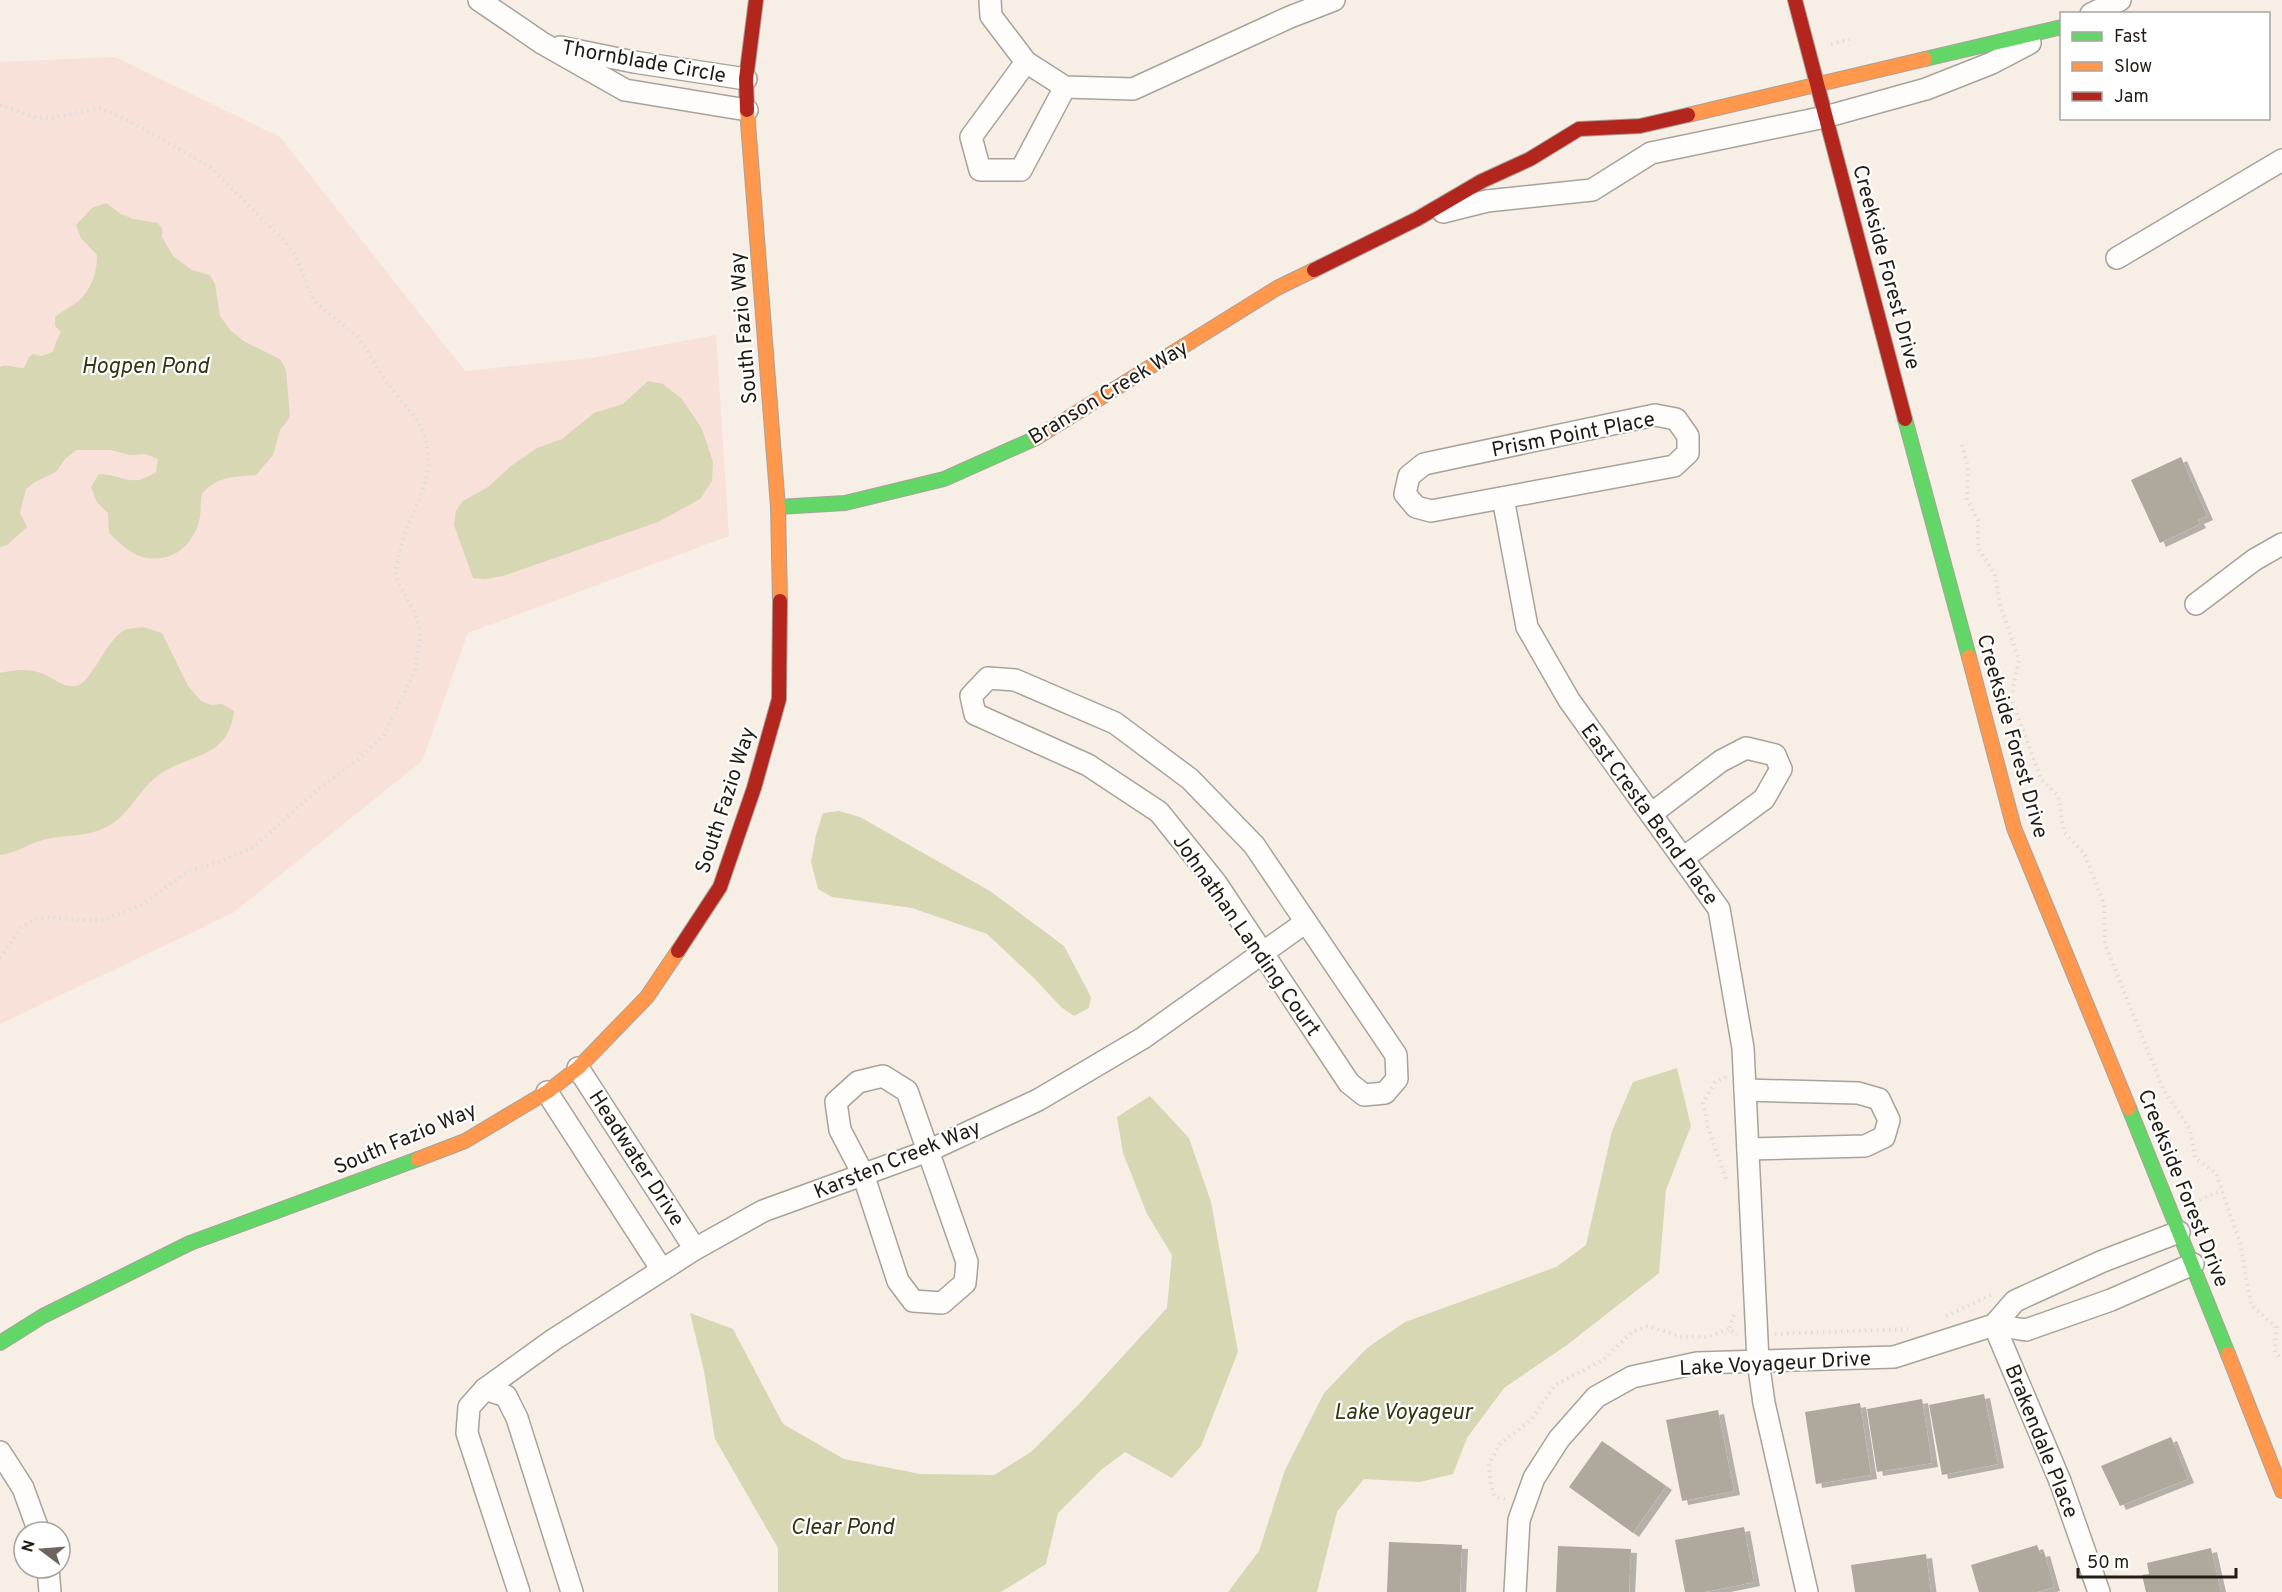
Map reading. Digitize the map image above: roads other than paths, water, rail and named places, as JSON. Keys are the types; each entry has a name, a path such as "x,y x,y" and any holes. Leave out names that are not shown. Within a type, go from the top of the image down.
{"street":[{"name":"Thornblade Circle","path":"480,0 542,43 625,90 747,110"},
{"name":"South Fazio Way","path":"0,1344 43,1316 190,1243 465,1141 547,1092 578,1068 647,997 720,887 754,788 778,699 780,604 778,507 747,110 746,78 756,0"},
{"path":"990,0 991,16 1026,62 1065,87 1133,89 1290,17 1334,0"},
{"name":"Creekside Forest Drive","path":"1796,0 1816,84 2014,828 2193,1264 2282,1491"},
{"path":"2095,12 2120,0"},
{"name":"Branson Creek Way","path":"778,507 845,503 944,479 1035,439 1277,288 1416,219 1482,181 1530,159 1579,129 1641,126 2060,27"},
{"name":"Branson Creek Way","path":"1416,219 1487,201 1592,190 1651,153 1825,117 1926,90 1992,63 2060,28"},
{"name":"Thornblade Circle","path":"542,43 634,62 746,78"},
{"path":"1026,62 971,137 980,170 1021,170 1065,87"},
{"path":"1641,126 1651,153"},
{"path":"1530,159 1545,194"},
{"path":"2117,258 2282,160"},
{"name":"Prism Point Place","path":"1655,415 1676,419 1688,436 1688,453 1674,466 1503,498 1431,511 1416,507 1405,494 1409,476 1424,464 1655,415"},
{"name":"East Cresta Bend Place","path":"1503,498 1527,627 1569,700 1719,909 1743,1048 1758,1361 1764,1403 1807,1592"},
{"path":"2196,604 2254,560 2282,544"},
{"name":"Johnathan Landing Court","path":"988,678 1015,680 1115,723 1190,779 1254,844 1306,922 1396,1055 1397,1079 1385,1093 1364,1095 1349,1083 1216,883 1159,812 1088,765 975,714 971,696 988,678"},
{"path":"1651,814 1721,761 1746,748 1775,755 1781,769 1764,799 1683,858"},
{"name":"Karsten Creek Way","path":"519,1592 467,1433 469,1407 485,1389 553,1340 662,1270 763,1211 928,1151 1038,1100 1143,1038 1306,922"},
{"name":"Headwater Drive","path":"578,1068 695,1249"},
{"path":"883,1076 907,1091 928,1151 968,1262 965,1283 942,1303 913,1301 898,1281 863,1174 840,1130 836,1102 858,1082 883,1076"},
{"path":"1745,1082 1858,1093 1879,1099 1889,1120 1884,1137 1865,1146 1748,1149"},
{"name":"Headwater Drive","path":"547,1092 662,1270"},
{"path":"1994,1325 2015,1301 2103,1261 2179,1232"},
{"name":"Lake Voyageur Drive","path":"1515,1592 1519,1520 1534,1478 1559,1438 1596,1397 1632,1377 1696,1363 1894,1357 1994,1325 2026,1330 2111,1300 2193,1264"},
{"name":"Brakendale Place","path":"1994,1325 2060,1481 2099,1592"},
{"path":"485,1389 506,1396 517,1418 572,1592"},
{"path":"0,1452 23,1488 35,1520"}],"water":[{"name":"Hogpen Pond","path":"106,203 121,214 133,219 158,223 162,229 162,237 174,257 192,270 210,275 215,284 220,316 231,331 245,342 280,359 286,370 290,417 280,430 273,455 256,475 233,477 220,481 202,494 200,517 193,536 180,551 172,555 163,558 142,557 124,547 109,533 108,513 97,502 91,487 99,474 140,480 156,472 158,459 145,454 130,455 111,450 76,450 65,459 56,472 26,489 20,513 27,527 7,545 0,547 0,367 24,368 33,354 41,356 53,352 61,332 55,326 55,317 81,299 92,281 96,268 97,255 81,238 76,225 92,208"},
{"path":"648,381 663,384 682,399 702,429 713,462 712,481 700,499 658,522 503,576 473,578 454,525 456,511 463,501 488,487 511,466 537,448 562,439 594,413 623,404"},
{"path":"143,627 162,633 188,686 201,701 211,705 222,704 234,711 230,727 223,739 215,748 155,778 123,815 110,825 85,834 43,840 0,855 0,673 30,670 66,685 76,686 88,677 118,635 127,629"},
{"path":"839,811 860,817 990,891 1064,946 1091,997 1089,1008 1074,1016 1061,1007 987,934 912,908 832,897 818,889 811,862 816,835 823,813"},
{"name":"Lake Voyageur","path":"1677,1068 1691,1126 1666,1190 1659,1273 1567,1345 1504,1388 1467,1438 1453,1474 1420,1482 1364,1479 1337,1512 1317,1592 1228,1592 1259,1551 1285,1470 1324,1393 1367,1348 1405,1322 1556,1267 1586,1245 1612,1131 1633,1082"},
{"name":"Clear Pond","path":"1150,1096 1189,1138 1211,1202 1238,1352 1201,1446 1172,1478 1125,1452 1100,1471 1058,1513 1046,1564 1001,1592 778,1592 778,1548 715,1439 704,1371 690,1313 733,1329 783,1424 844,1459 920,1474 994,1475 1031,1452 1079,1404 1167,1308 1172,1255 1147,1214 1123,1153 1117,1117"}]}
